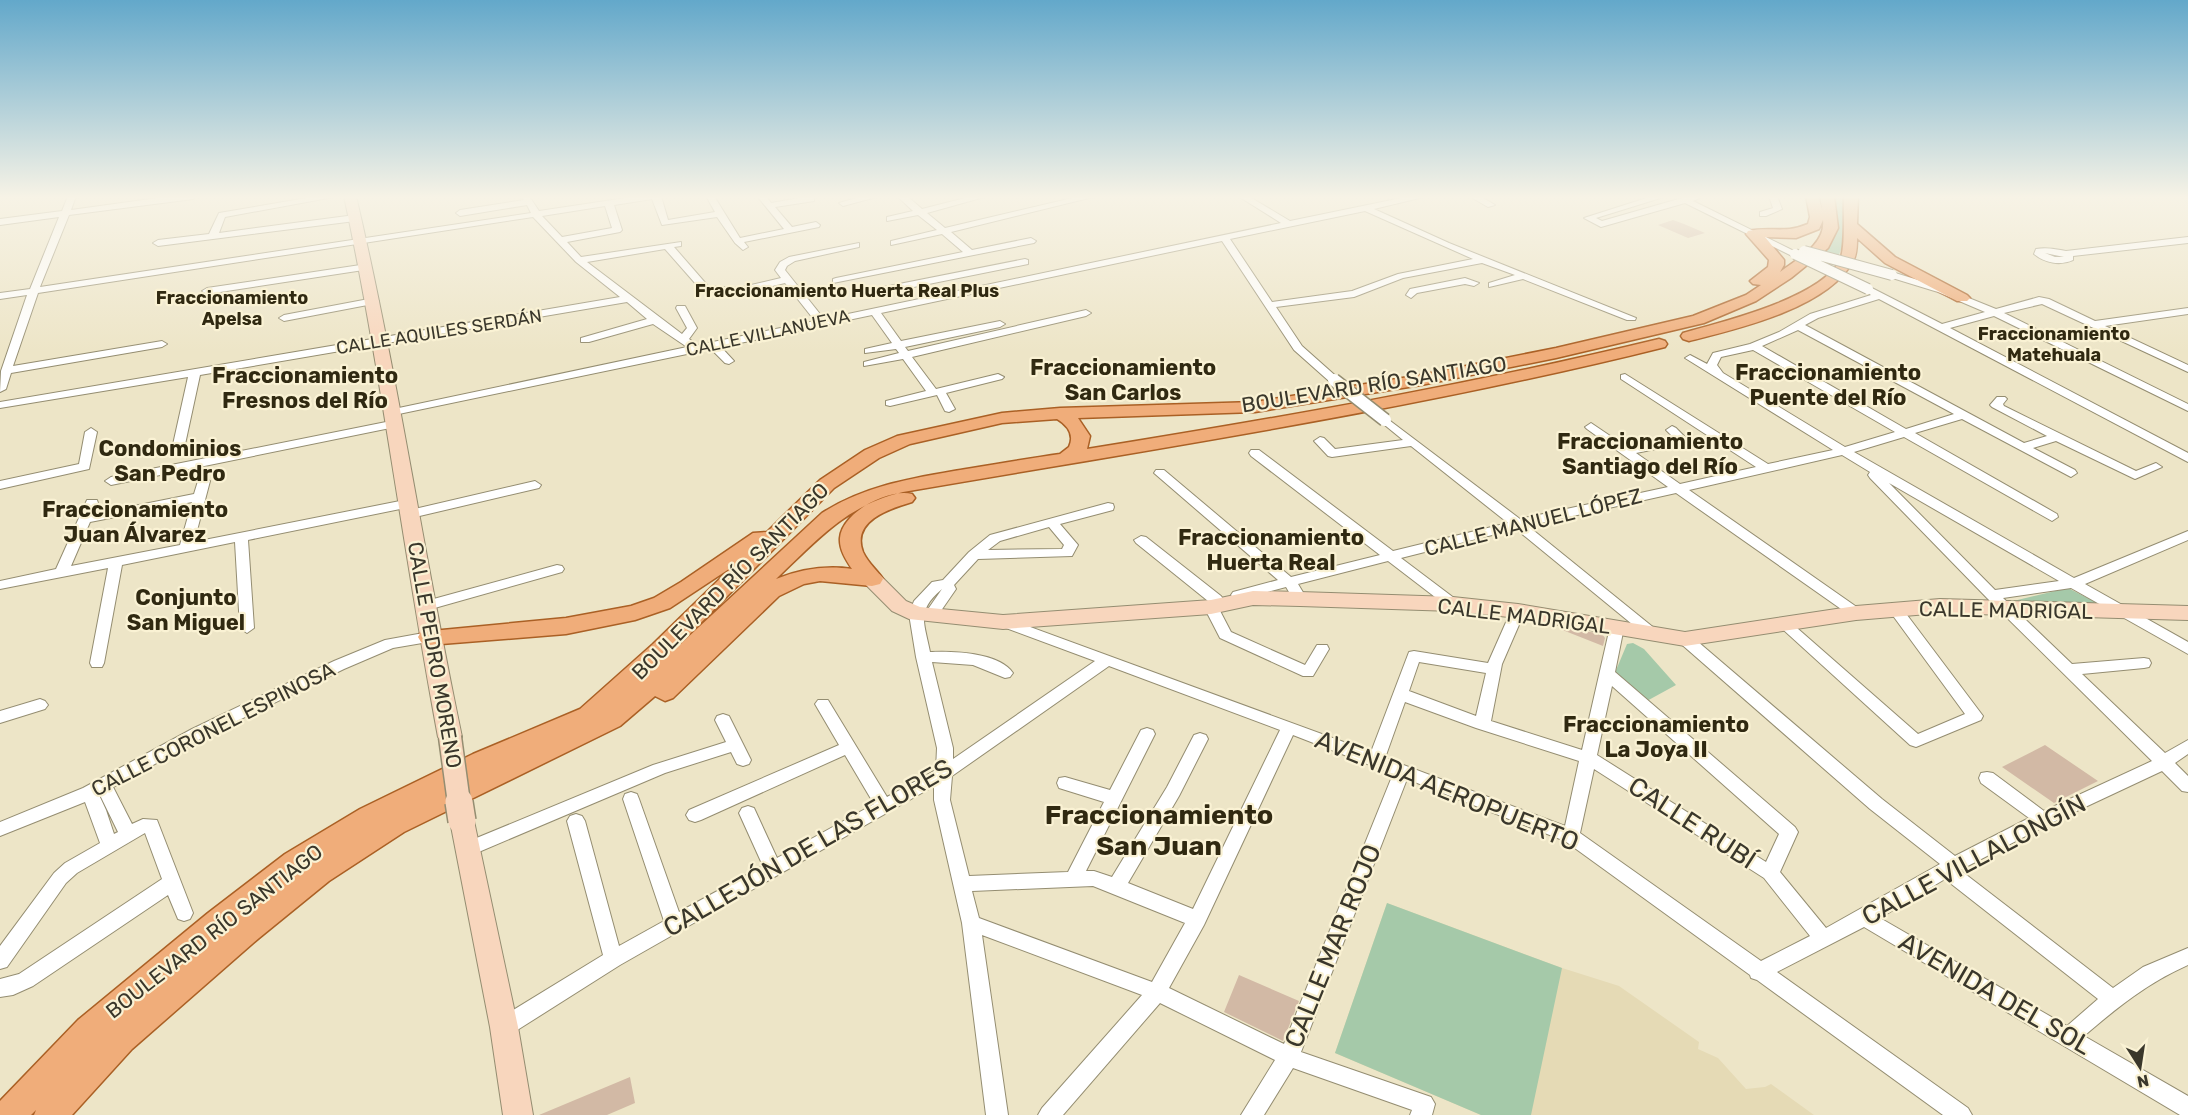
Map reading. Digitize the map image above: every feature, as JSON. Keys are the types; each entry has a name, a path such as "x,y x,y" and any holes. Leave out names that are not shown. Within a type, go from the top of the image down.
{"main road":[{"path":"1720,311 1775,268 1775,257 1769,248"},
{"name":"BOULEVARD RÍO SANTIAGO","path":"9,1115 89,1030 218,922 295,862 369,816 482,760 589,715 661,650 827,484 872,454 904,440 1002,418 1060,413 1255,407 1421,380 1556,353 1698,320 1751,298 1786,275 1819,248"},
{"name":"BOULEVARD RÍO SANTIAGO","path":"50,1115 121,1039 249,928 319,873 395,824 479,782 561,747 611,720 651,687 820,525 851,503 874,492 903,486 1436,396 1573,366 1716,329 1775,309 1825,286 1840,273 1848,258 1848,248"},
{"path":"1876,248 1890,260 1962,298"},
{"path":"1160,411 1162,426 1172,440"},
{"path":"872,579 857,563 850,549 853,527 871,510 900,499 1046,468 1071,456 1080,445 1082,435 1078,426 1070,418 1060,413"},
{"path":"429,636 566,626 635,612 662,603 689,587 746,545 791,518"},
{"path":"611,720 657,699 771,591 787,582 817,573 836,573 872,579"}],"street":[{"path":"0,390 34,290 51,248"},
{"path":"0,296 314,248"},
{"name":"CALLE PEDRO MORENO","path":"363,248 395,418 429,636 450,737 462,820 504,1027 518,1115"},
{"path":"567,248 579,261 695,348"},
{"path":"579,261 655,248"},
{"path":"675,248 705,288 738,291 788,279"},
{"path":"821,322 780,270 783,264 792,259 842,248"},
{"path":"965,248 970,253"},
{"path":"836,281 996,248"},
{"path":"1009,248 1036,272"},
{"name":"CALLE VILLANUEVA","path":"111,481 712,344 1172,248"},
{"path":"1231,248 1299,348 1334,380 1518,524 1654,635"},
{"path":"1455,248 1631,318"},
{"path":"1791,248 1940,328 2185,454"},
{"path":"2066,254 2118,248"},
{"path":"1800,252 1892,275 1962,298 2188,408"},
{"path":"1269,305 1354,294 1401,276 1482,260"},
{"path":"879,291 1025,262"},
{"path":"1451,265 1471,278 1469,282"},
{"path":"207,291 367,267"},
{"path":"870,275 887,303"},
{"path":"1492,285 1523,276"},
{"path":"738,291 741,302"},
{"path":"1719,376 1712,365 1717,355 1754,346 1783,334 1814,316 1881,295"},
{"name":"CALLE AQUILES SERDÁN","path":"0,405 629,299"},
{"path":"1940,328 2039,300 2050,302 2188,369"},
{"path":"284,318 374,301"},
{"path":"681,308 692,328 689,334 681,339"},
{"path":"869,351 1006,327 1084,310"},
{"path":"874,311 949,409"},
{"path":"2094,324 2186,312"},
{"path":"585,340 655,320"},
{"path":"1797,325 2072,473"},
{"path":"868,364 1006,327"},
{"path":"6,371 162,344"},
{"path":"712,344 729,361"},
{"path":"1754,346 2052,517"},
{"path":"1690,358 1863,464 2188,649"},
{"path":"178,449 195,371"},
{"path":"890,403 998,377"},
{"path":"1625,377 1764,467"},
{"path":"2001,399 1996,405 2000,408 2135,475 2156,467"},
{"name":"CALLE MANUEL LÓPEZ","path":"1295,591 1393,556 1518,524 1764,467 1845,451 1963,415"},
{"path":"1591,427 1857,614"},
{"path":"1625,452 1682,440 1672,430"},
{"path":"0,485 85,466 91,432"},
{"path":"2022,447 2056,437"},
{"path":"1320,441 1332,453 1412,442"},
{"path":"1255,453 1453,604"},
{"path":"1863,464 1999,602 2188,786"},
{"path":"1160,473 1295,591"},
{"path":"186,547 204,482"},
{"path":"0,585 241,536 535,485"},
{"path":"87,519 198,497"},
{"path":"62,572 92,503"},
{"path":"997,1115 971,923 942,800 945,748 923,657 924,615 949,589 947,584 974,555 995,538 1108,507"},
{"path":"974,555 1067,553 1071,545 1052,523"},
{"path":"1999,602 2075,584 2188,535"},
{"path":"241,536 248,628"},
{"path":"1142,540 1213,603 1225,635 1308,672 1323,649"},
{"path":"97,663 117,561"},
{"path":"424,606 557,569"},
{"name":"CALLE MADRIGAL","path":"872,579 899,606 924,615 1003,622 1213,603 1295,591 1518,611 1685,639 1857,614 1999,602 2126,612 2188,613"},
{"path":"1784,624 1916,741 1975,716 1896,610"},
{"path":"1482,723 1494,669 1518,611"},
{"path":"1045,638 1060,618"},
{"name":"AVENIDA AEROPUERTO","path":"1003,622 1289,727 1571,836 1758,972 1961,1115"},
{"path":"1571,836 1617,627"},
{"name":"CALLE CORONEL ESPINOSA","path":"0,829 96,789 198,733 302,682 390,644 429,636"},
{"path":"1685,639 1951,868 2113,999"},
{"path":"923,657 961,656 981,660 1005,673"},
{"path":"1376,760 1414,656 1494,669"},
{"name":"CALLEJÓN DE LAS FLORES","path":"504,1027 613,959 944,773 1106,661"},
{"path":"2068,670 2144,663"},
{"path":"1607,674 1788,832 1770,873"},
{"name":"CALLE RUBÍ","path":"1400,694 1589,758 1770,873 1824,939"},
{"path":"823,704 884,806"},
{"path":"0,717 40,705"},
{"path":"468,849 659,769 739,752 723,720"},
{"path":"1049,1115 1157,992 1197,919 1289,727"},
{"path":"1074,877 1147,734"},
{"path":"1116,887 1173,791 1200,739"},
{"name":"CALLE VILLALONGÍN","path":"1758,972 1864,918 2043,819 2163,763 2188,746"},
{"path":"695,815 849,747"},
{"name":"CALLE MAR ROJO","path":"1252,1115 1288,1057 1402,771"},
{"path":"1987,778 2043,819"},
{"path":"1065,783 1114,798"},
{"path":"96,789 128,834"},
{"path":"96,789 98,810 109,845"},
{"path":"631,799 674,924"},
{"path":"748,813 773,868"},
{"path":"576,821 613,959"},
{"path":"0,961 60,878 71,868 143,826 151,825 184,913"},
{"path":"961,884 1074,877 1094,878 1197,919"},
{"path":"0,988 13,986 26,980 173,882"},
{"name":"AVENIDA DEL SOL","path":"1864,918 2188,1108"},
{"path":"971,923 1157,992 1288,1057 1422,1109"},
{"path":"2069,1037 2113,999 2150,973 2188,956"}],"shaded area":[{"path":"1387,903 1562,968 1619,986 1699,1042 1698,1049 1718,1058 1746,1089 1771,1084 1814,1115 1481,1115 1335,1053"}],"green space":[{"path":"1822,248 1842,248 1838,257 1821,253"},
{"path":"2068,588 2101,605 2005,603"},
{"path":"1633,643 1644,649 1676,685 1645,702 1614,675 1627,644"},
{"path":"1387,903 1562,968 1531,1115 1481,1115 1335,1053"}],"building":[{"path":"1561,627 1602,634 1605,638 1603,646 1560,629"},
{"path":"2045,745 2098,781 2054,803 2002,767"},
{"path":"1239,975 1299,1001 1283,1041 1224,1012"},
{"path":"630,1077 635,1103 607,1115 539,1115"}],"district":[{"name":"Fraccionamiento Huerta Real Plus","path":"847,291"},
{"name":"Fraccionamiento Apelsa","path":"232,308"},
{"name":"Fraccionamiento Matehuala","path":"2054,344"},
{"name":"Fraccionamiento San Carlos","path":"1123,380"},
{"name":"Fraccionamiento Puente del Río","path":"1828,384"},
{"name":"Fraccionamiento Fresnos del Río","path":"305,388"},
{"name":"Fraccionamiento Santiago del Río","path":"1650,454"},
{"name":"Condominios San Pedro","path":"170,461"},
{"name":"Fraccionamiento Juan Álvarez","path":"135,522"},
{"name":"Fraccionamiento Huerta Real","path":"1271,550"},
{"name":"Conjunto San Miguel","path":"186,610"},
{"name":"Fraccionamiento La Joya II","path":"1656,736"},
{"name":"Fraccionamiento San Juan","path":"1159,830"}]}
